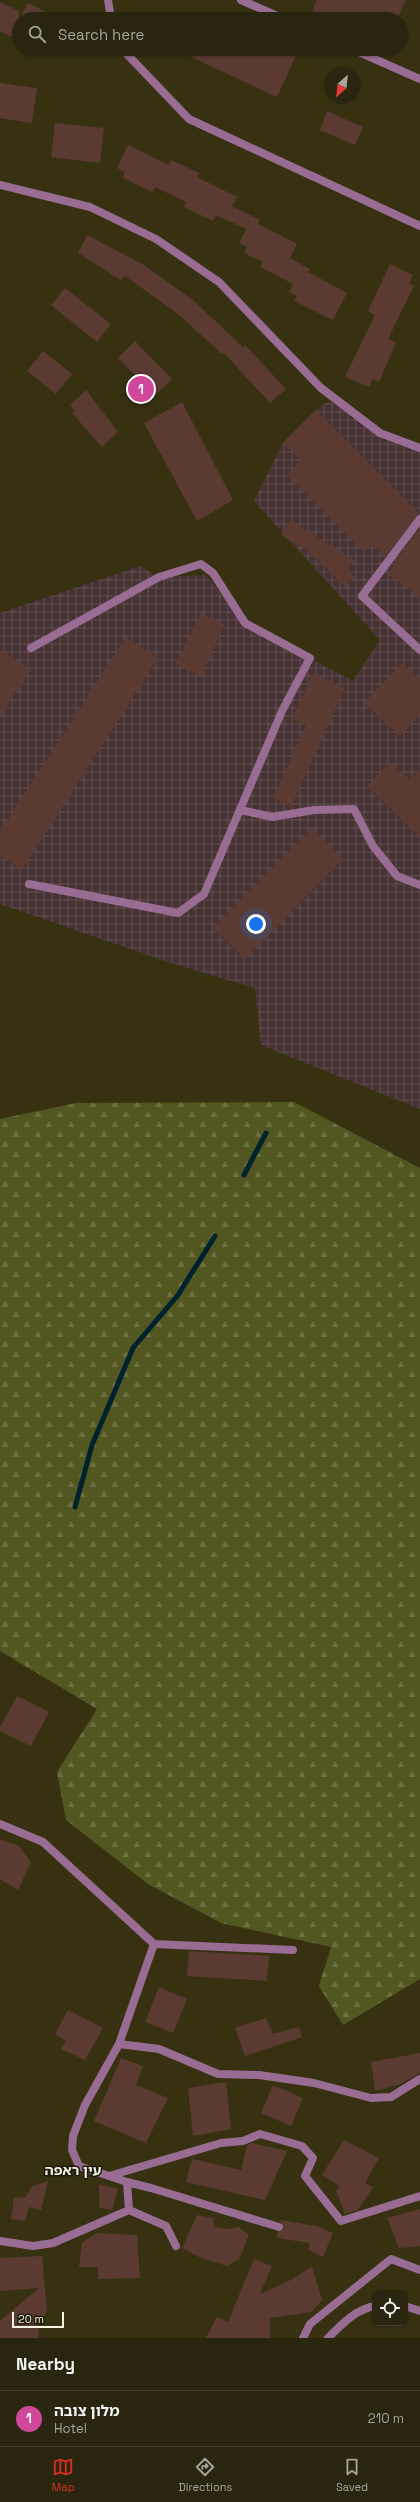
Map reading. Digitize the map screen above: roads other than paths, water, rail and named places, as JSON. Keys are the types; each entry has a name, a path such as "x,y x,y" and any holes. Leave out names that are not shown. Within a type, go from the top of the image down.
{"street":[{"path":"108,0 110,12"},
{"path":"241,0 268,12"},
{"path":"129,56 188,120 420,226"},
{"path":"368,56 420,79"},
{"path":"0,185 90,207 156,239 219,282 320,388 380,433 420,448"},
{"path":"420,519 362,596 420,650"},
{"path":"29,884 178,913 204,894 282,711 310,658 245,624 213,573 201,564 159,577 31,648"},
{"path":"241,810 272,817 314,810 354,809 373,846 397,876 420,886"},
{"path":"0,1824 43,1842 154,1944 294,1950"},
{"path":"154,1944 119,2044 85,2105 73,2136 72,2150 79,2166 127,2182 279,2227"},
{"path":"119,2044 159,2050 218,2074 259,2075 314,2083 371,2098 391,2097 420,2079"},
{"path":"109,2176 221,2143 243,2141 260,2134 302,2146 313,2158 305,2176 340,2221 420,2196"},
{"path":"127,2182 129,2210"},
{"path":"0,2240 33,2246 53,2243 129,2210 166,2226 176,2246"},
{"path":"303,2338 310,2324 391,2259 420,2270"},
{"path":"328,2338 346,2320 372,2306"},
{"path":"408,2307 420,2311"}],"waterway":[{"path":"244,1175 266,1133"},
{"path":"75,1507 92,1445 133,1348 178,1295 215,1236"}],"place":[{"name":"מלון צובה","path":"141,389"}],"district":[{"name":"עין ראפה","path":"73,2170"}]}
